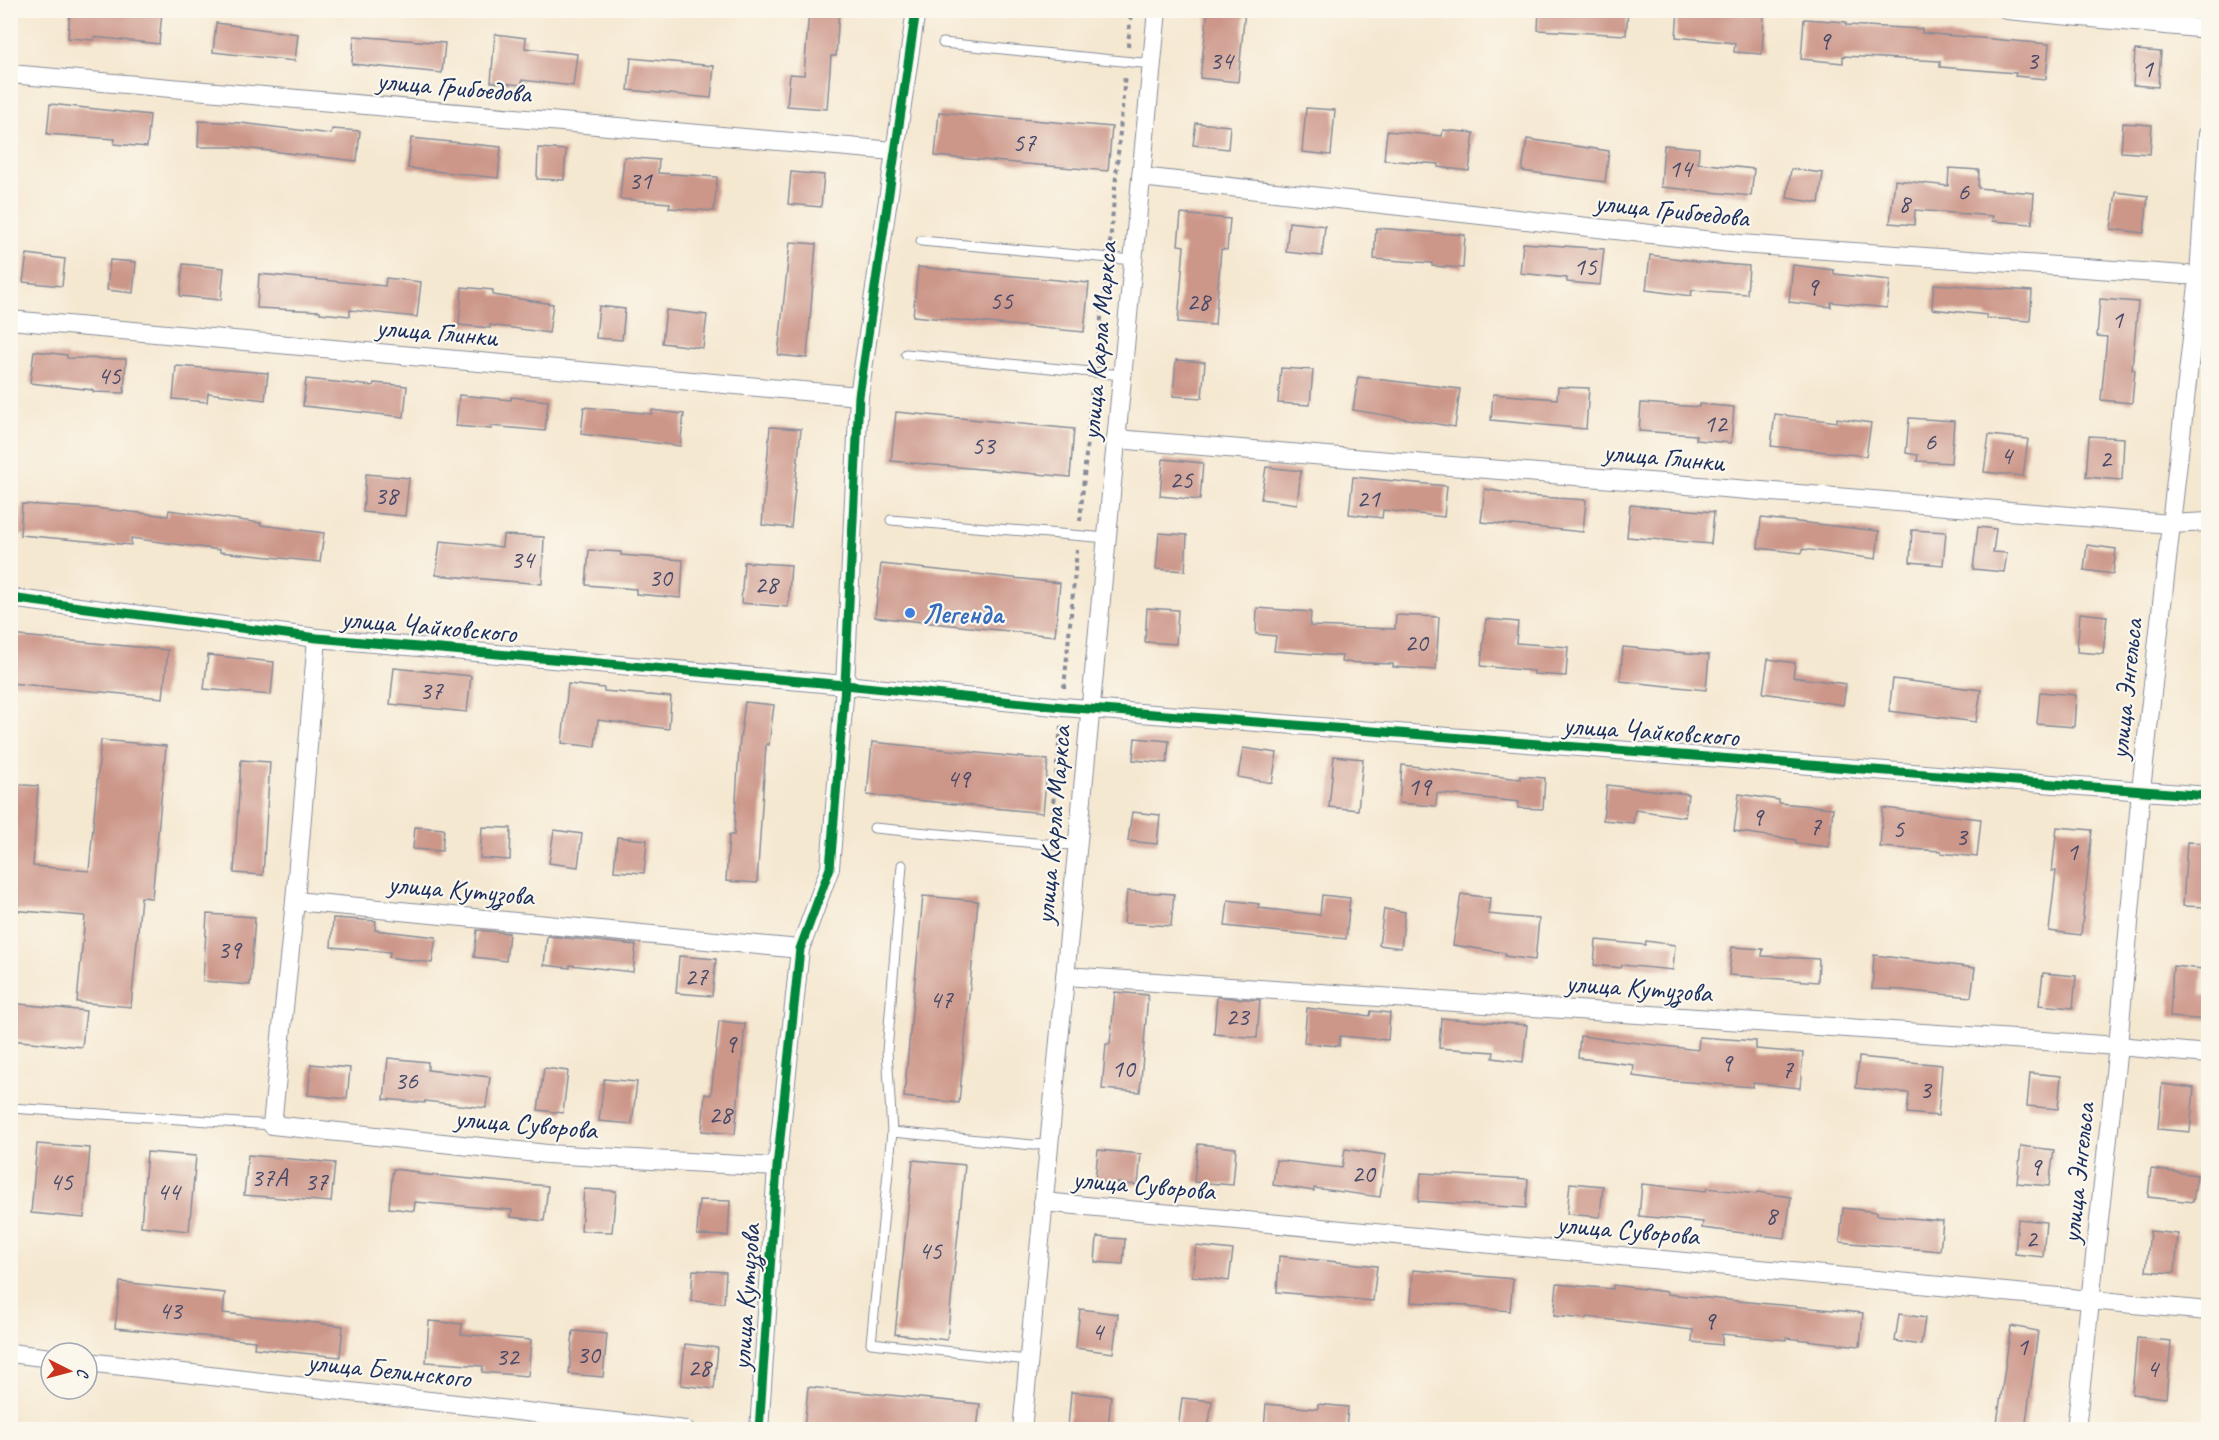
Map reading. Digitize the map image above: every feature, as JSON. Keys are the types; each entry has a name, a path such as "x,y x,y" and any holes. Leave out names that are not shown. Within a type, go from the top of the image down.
{"street":[{"name":"улица Кутузова","path":"759,1430 777,1167 800,949 830,868 844,685 859,396 916,10"},
{"name":"улица Карла Маркса","path":"1022,1430 1157,10"},
{"path":"2007,10 2208,29"},
{"name":"улица Грибоедова","path":"10,74 894,151"},
{"name":"улица Энгельса","path":"2076,1430 2118,1046 2141,790 2204,242 2208,134"},
{"name":"улица Грибоедова","path":"1141,177 1740,244 2199,276"},
{"name":"улица Глинки","path":"10,320 859,396"},
{"name":"улица Глинки","path":"1116,439 2170,524 2208,522"},
{"name":"улица Чайковского","path":"10,598 317,638 1090,709 2208,796"},
{"path":"272,1125 295,901 317,638"},
{"name":"улица Кутузова","path":"295,901 800,949"},
{"name":"улица Кутузова","path":"1065,976 2118,1046 2208,1054"},
{"name":"улица Суворова","path":"272,1125 547,1154 777,1167"},
{"name":"улица Суворова","path":"1043,1202 2208,1311"},
{"path":"10,1353 39,1357"},
{"name":"улица Белинского","path":"99,1363 685,1430"}],"lane":[{"path":"943,43 1152,64"},
{"path":"921,241 1133,260"},
{"path":"906,354 1122,375"},
{"path":"891,520 1107,538"},
{"path":"874,828 1057,845 1077,844"},
{"path":"902,865 887,1051 891,1132 871,1343 1028,1360"},
{"path":"10,1108 272,1125"},
{"path":"891,1132 1033,1145 1049,1144"}],"building":[{"path":"70,10 162,12 159,44 94,37 94,40 68,38"},
{"path":"809,10 839,10 836,56 831,56 827,109 787,106 790,74 804,75"},
{"path":"1208,10 1245,10 1238,82 1200,78"},
{"path":"1539,10 1628,10 1626,35 1538,30"},
{"path":"1678,10 1764,16 1762,54 1734,52 1735,43 1676,37"},
{"path":"1804,19 1846,22 1846,25 1922,29 1922,33 2049,44 2046,79 2015,76 2016,73 1940,67 1940,61 1843,56 1843,63 1801,59"},
{"path":"216,23 298,34 295,61 213,52"},
{"path":"495,34 526,38 525,48 577,54 573,86 522,80 522,85 491,82"},
{"path":"354,36 445,43 442,73 352,64"},
{"path":"2135,50 2161,52 2158,87 2133,85"},
{"path":"631,58 714,66 711,98 628,90"},
{"path":"50,104 150,115 147,147 114,144 115,139 47,134"},
{"path":"1306,108 1335,110 1331,155 1302,152"},
{"path":"939,112 1112,127 1108,171 935,156"},
{"path":"199,121 241,123 331,134 332,129 360,131 357,161 235,147 198,147"},
{"path":"1196,123 1230,126 1228,149 1193,145"},
{"path":"2123,123 2152,125 2150,154 2121,152"},
{"path":"1443,130 1474,133 1469,171 1438,167 1439,164 1384,160 1387,131 1442,136"},
{"path":"411,138 501,147 498,178 408,168"},
{"path":"1527,139 1609,151 1605,182 1522,171"},
{"path":"1664,145 1699,148 1698,163 1754,169 1751,196 1661,187"},
{"path":"538,148 566,150 564,180 537,179"},
{"path":"624,157 659,160 658,173 717,177 714,211 669,208 670,203 620,199"},
{"path":"1949,168 1979,170 1978,188 2034,193 2032,224 1992,221 1993,216 1915,210 1914,225 1890,223 1895,180 1948,186"},
{"path":"1791,169 1823,173 1819,203 1787,198"},
{"path":"791,172 824,175 821,207 788,204"},
{"path":"2116,192 2148,196 2144,233 2111,229"},
{"path":"1181,214 1230,219 1227,250 1221,249 1215,325 1178,322 1184,246 1178,245"},
{"path":"1289,222 1325,226 1322,256 1286,252"},
{"path":"1376,228 1465,235 1463,268 1432,266 1432,263 1374,259"},
{"path":"790,242 816,244 807,358 778,355"},
{"path":"1523,243 1604,249 1600,285 1567,282 1567,278 1520,273"},
{"path":"27,254 65,259 62,286 23,282"},
{"path":"1650,255 1695,262 1749,266 1747,294 1692,290 1691,296 1646,290"},
{"path":"110,260 136,262 133,293 107,290"},
{"path":"183,264 224,268 221,300 180,296"},
{"path":"1793,265 1834,270 1834,274 1890,280 1887,308 1831,302 1831,307 1789,302"},
{"path":"918,267 1089,283 1084,332 913,316"},
{"path":"259,274 385,286 386,278 421,282 417,317 350,310 350,316 320,313 320,311 257,308"},
{"path":"1934,284 2032,291 2030,321 1987,318 1987,315 1932,309"},
{"path":"462,287 493,290 493,295 553,304 549,333 490,325 490,328 459,325"},
{"path":"2100,299 2138,302 2132,369 2135,370 2132,403 2101,400 2107,337 2097,336"},
{"path":"599,306 625,309 622,340 596,338"},
{"path":"666,310 707,315 703,348 662,343"},
{"path":"34,351 67,355 67,358 126,359 124,393 93,392 93,390 30,383"},
{"path":"1176,360 1205,362 1202,398 1173,396"},
{"path":"176,366 268,373 265,400 208,393 207,402 173,399"},
{"path":"1281,368 1313,370 1310,405 1278,403"},
{"path":"1358,377 1460,389 1455,427 1353,410"},
{"path":"306,379 373,386 374,383 407,386 404,417 303,406"},
{"path":"1558,387 1589,388 1586,429 1491,420 1493,394 1557,399"},
{"path":"459,395 548,401 545,431 491,426 491,429 456,426"},
{"path":"1641,403 1734,407 1731,443 1696,440 1696,435 1639,431"},
{"path":"584,407 652,414 652,410 684,414 680,446 581,434"},
{"path":"896,412 1074,429 1070,477 891,461"},
{"path":"1775,414 1837,422 1837,418 1871,423 1866,456 1771,446"},
{"path":"1909,418 1954,421 1951,463 1917,461 1918,455 1906,453"},
{"path":"770,427 801,429 791,528 762,525"},
{"path":"1989,435 2028,439 2023,476 1984,472"},
{"path":"2089,436 2124,438 2122,480 2086,477"},
{"path":"1163,459 1203,463 1200,500 1160,496"},
{"path":"1266,467 1301,471 1297,504 1261,499"},
{"path":"366,474 409,478 405,516 363,512"},
{"path":"1353,477 1447,486 1444,517 1383,510 1382,518 1349,514"},
{"path":"1485,489 1524,496 1586,500 1583,532 1481,522"},
{"path":"22,504 93,508 168,516 169,510 324,533 320,562 220,552 220,550 131,538 131,545 20,535"},
{"path":"1630,505 1714,512 1711,544 1627,537"},
{"path":"1761,518 1879,531 1876,559 1803,549 1802,553 1758,548"},
{"path":"1978,527 1996,529 1993,552 2007,553 2004,572 1973,569"},
{"path":"1912,530 1946,532 1943,565 1910,562"},
{"path":"1159,533 1187,535 1185,571 1156,569"},
{"path":"503,535 544,537 542,584 436,575 440,541 502,547"},
{"path":"2087,545 2116,549 2113,574 2084,570"},
{"path":"589,550 683,560 681,598 636,594 636,589 586,585"},
{"path":"744,562 791,565 788,607 741,603"},
{"path":"881,564 1060,583 1055,636 875,617"},
{"path":"1147,608 1178,610 1176,644 1145,642"},
{"path":"1257,608 1311,612 1310,626 1395,629 1396,615 1439,617 1436,670 1393,667 1393,664 1341,662 1342,656 1274,651 1276,636 1256,634"},
{"path":"2080,613 2107,616 2103,654 2077,652"},
{"path":"1486,619 1518,622 1516,643 1568,647 1566,676 1481,666"},
{"path":"10,635 168,650 163,698 10,683"},
{"path":"1623,647 1709,655 1706,690 1620,681"},
{"path":"208,655 274,662 271,695 204,689"},
{"path":"1768,659 1795,663 1793,677 1846,684 1843,705 1763,693"},
{"path":"394,668 471,676 467,712 390,704"},
{"path":"1893,679 1981,690 1976,722 1889,711"},
{"path":"568,684 604,688 604,691 671,697 669,729 598,720 595,747 562,743"},
{"path":"2040,692 2076,695 2074,727 2037,724"},
{"path":"745,702 774,705 769,745 766,744 757,883 726,881 729,835 734,835 739,748"},
{"path":"1135,738 1169,741 1167,763 1133,760"},
{"path":"101,740 166,746 152,898 141,897 131,1007 77,1002 85,916 10,910 10,784 38,786 33,866 89,871"},
{"path":"872,742 1048,760 1043,813 867,795"},
{"path":"1243,748 1277,753 1272,783 1238,777"},
{"path":"1334,756 1363,759 1358,810 1329,807"},
{"path":"241,760 270,762 263,875 234,873"},
{"path":"1402,765 1520,779 1520,776 1545,778 1543,809 1518,808 1519,802 1437,793 1436,806 1399,803"},
{"path":"1607,785 1688,794 1685,817 1635,810 1633,823 1603,820"},
{"path":"1739,794 1779,800 1779,803 1833,808 1829,847 1734,831"},
{"path":"1883,808 1981,819 1977,857 1941,853 1941,851 1880,847"},
{"path":"1132,812 1160,815 1157,844 1128,841"},
{"path":"415,827 444,829 442,851 413,849"},
{"path":"482,827 511,828 510,860 480,858"},
{"path":"2057,827 2092,830 2081,935 2049,931 2056,871 2052,871"},
{"path":"554,830 582,834 578,867 549,863"},
{"path":"617,837 647,840 644,873 614,871"},
{"path":"2187,842 2208,843 2208,907 2183,906"},
{"path":"1127,891 1174,894 1171,926 1124,923"},
{"path":"1461,894 1490,898 1488,914 1539,919 1535,960 1453,945"},
{"path":"1322,895 1350,898 1346,939 1225,926 1228,900 1259,904 1258,908 1320,915"},
{"path":"923,896 978,901 959,1103 904,1097"},
{"path":"1384,909 1405,912 1401,948 1379,945"},
{"path":"207,914 255,917 250,985 203,981"},
{"path":"333,918 376,921 375,930 436,937 432,963 389,957 390,952 331,947"},
{"path":"477,930 509,933 506,961 474,957"},
{"path":"547,936 636,945 633,972 570,965 570,968 544,965"},
{"path":"1596,940 1645,945 1646,941 1675,945 1673,970 1594,965"},
{"path":"1732,947 1763,949 1762,956 1819,959 1818,982 1729,975"},
{"path":"1874,955 1975,968 1971,997 1872,989"},
{"path":"679,956 716,959 712,996 676,993"},
{"path":"2173,966 2203,969 2201,995 2208,996 2208,1020 2170,1017"},
{"path":"2043,973 2076,976 2073,1008 2039,1005"},
{"path":"1115,992 1148,995 1140,1092 1102,1089 1106,1044 1110,1044"},
{"path":"1217,997 1260,1000 1257,1038 1214,1034"},
{"path":"10,1003 86,1011 82,1047 10,1040"},
{"path":"1307,1008 1370,1016 1371,1011 1390,1013 1388,1040 1340,1036 1339,1046 1304,1043"},
{"path":"1441,1018 1527,1025 1523,1062 1493,1058 1494,1052 1439,1048"},
{"path":"719,1021 745,1024 735,1134 702,1131 705,1094 711,1095"},
{"path":"1580,1036 1698,1050 1699,1037 1756,1041 1756,1049 1803,1053 1800,1088 1753,1083 1753,1087 1633,1076 1634,1065 1578,1058"},
{"path":"1859,1057 1942,1065 1938,1116 1907,1113 1909,1093 1856,1088"},
{"path":"388,1058 428,1062 428,1070 490,1077 486,1108 384,1099"},
{"path":"311,1064 350,1068 347,1099 308,1095"},
{"path":"544,1068 568,1071 563,1113 538,1110"},
{"path":"2030,1073 2061,1076 2058,1109 2027,1106"},
{"path":"604,1079 637,1082 632,1124 599,1121"},
{"path":"2162,1084 2194,1088 2190,1132 2158,1129"},
{"path":"37,1144 90,1148 84,1218 31,1213"},
{"path":"1198,1144 1236,1148 1233,1185 1194,1182"},
{"path":"2021,1146 2054,1150 2049,1186 2017,1183"},
{"path":"1345,1149 1386,1155 1380,1197 1273,1185 1276,1160 1342,1168"},
{"path":"1098,1150 1141,1154 1138,1185 1095,1181"},
{"path":"147,1152 196,1156 189,1231 141,1226"},
{"path":"248,1155 335,1163 331,1202 244,1195"},
{"path":"913,1160 965,1165 947,1340 895,1334"},
{"path":"393,1169 418,1172 418,1174 548,1186 544,1221 511,1217 512,1210 415,1202 414,1211 389,1208"},
{"path":"2151,1169 2197,1175 2193,1202 2148,1197"},
{"path":"1421,1173 1528,1179 1526,1208 1418,1201"},
{"path":"1570,1183 1603,1186 1600,1217 1567,1214"},
{"path":"1642,1184 1706,1191 1707,1188 1756,1194 1757,1192 1791,1197 1785,1238 1702,1228 1703,1222 1639,1216"},
{"path":"584,1189 616,1191 612,1232 581,1231"},
{"path":"699,1200 730,1201 728,1236 697,1235"},
{"path":"1843,1208 1877,1212 1877,1215 1943,1221 1940,1251 1840,1242"},
{"path":"2018,1219 2046,1222 2043,1257 2015,1254"},
{"path":"2150,1231 2178,1234 2175,1273 2146,1271"},
{"path":"1097,1237 1125,1239 1123,1264 1095,1262"},
{"path":"1196,1246 1233,1250 1229,1281 1192,1276"},
{"path":"1279,1256 1377,1266 1373,1301 1277,1292"},
{"path":"693,1270 726,1272 724,1303 691,1301"},
{"path":"1413,1270 1513,1279 1510,1311 1468,1307 1468,1305 1411,1302"},
{"path":"120,1282 225,1293 223,1313 343,1326 340,1357 254,1348 255,1341 115,1328"},
{"path":"1557,1284 1613,1289 1613,1285 1667,1292 1667,1294 1863,1313 1860,1346 1722,1334 1722,1345 1692,1342 1693,1330 1587,1317 1586,1319 1554,1316"},
{"path":"1080,1309 1118,1314 1113,1353 1076,1348"},
{"path":"1899,1314 1925,1318 1921,1345 1895,1341"},
{"path":"429,1321 462,1324 461,1334 531,1340 528,1376 482,1372 483,1366 426,1362"},
{"path":"2011,1326 2038,1331 2025,1430 1996,1430"},
{"path":"573,1331 607,1334 603,1377 569,1374"},
{"path":"2137,1338 2171,1341 2166,1398 2132,1394"},
{"path":"685,1344 718,1348 714,1389 681,1385"},
{"path":"808,1387 980,1404 977,1430 804,1430"},
{"path":"1071,1392 1111,1396 1108,1430 1068,1427"},
{"path":"1182,1398 1212,1401 1208,1430 1178,1430"},
{"path":"1266,1404 1318,1409 1318,1404 1348,1407 1346,1430 1264,1430"}],"cycle path":[{"path":"759,1430 777,1167 800,949 830,868 845,685 859,396 916,10"},
{"path":"10,598 317,638 845,685 1063,707 2208,796"}],"place":[{"name":"Легенда","path":"910,613"}]}
